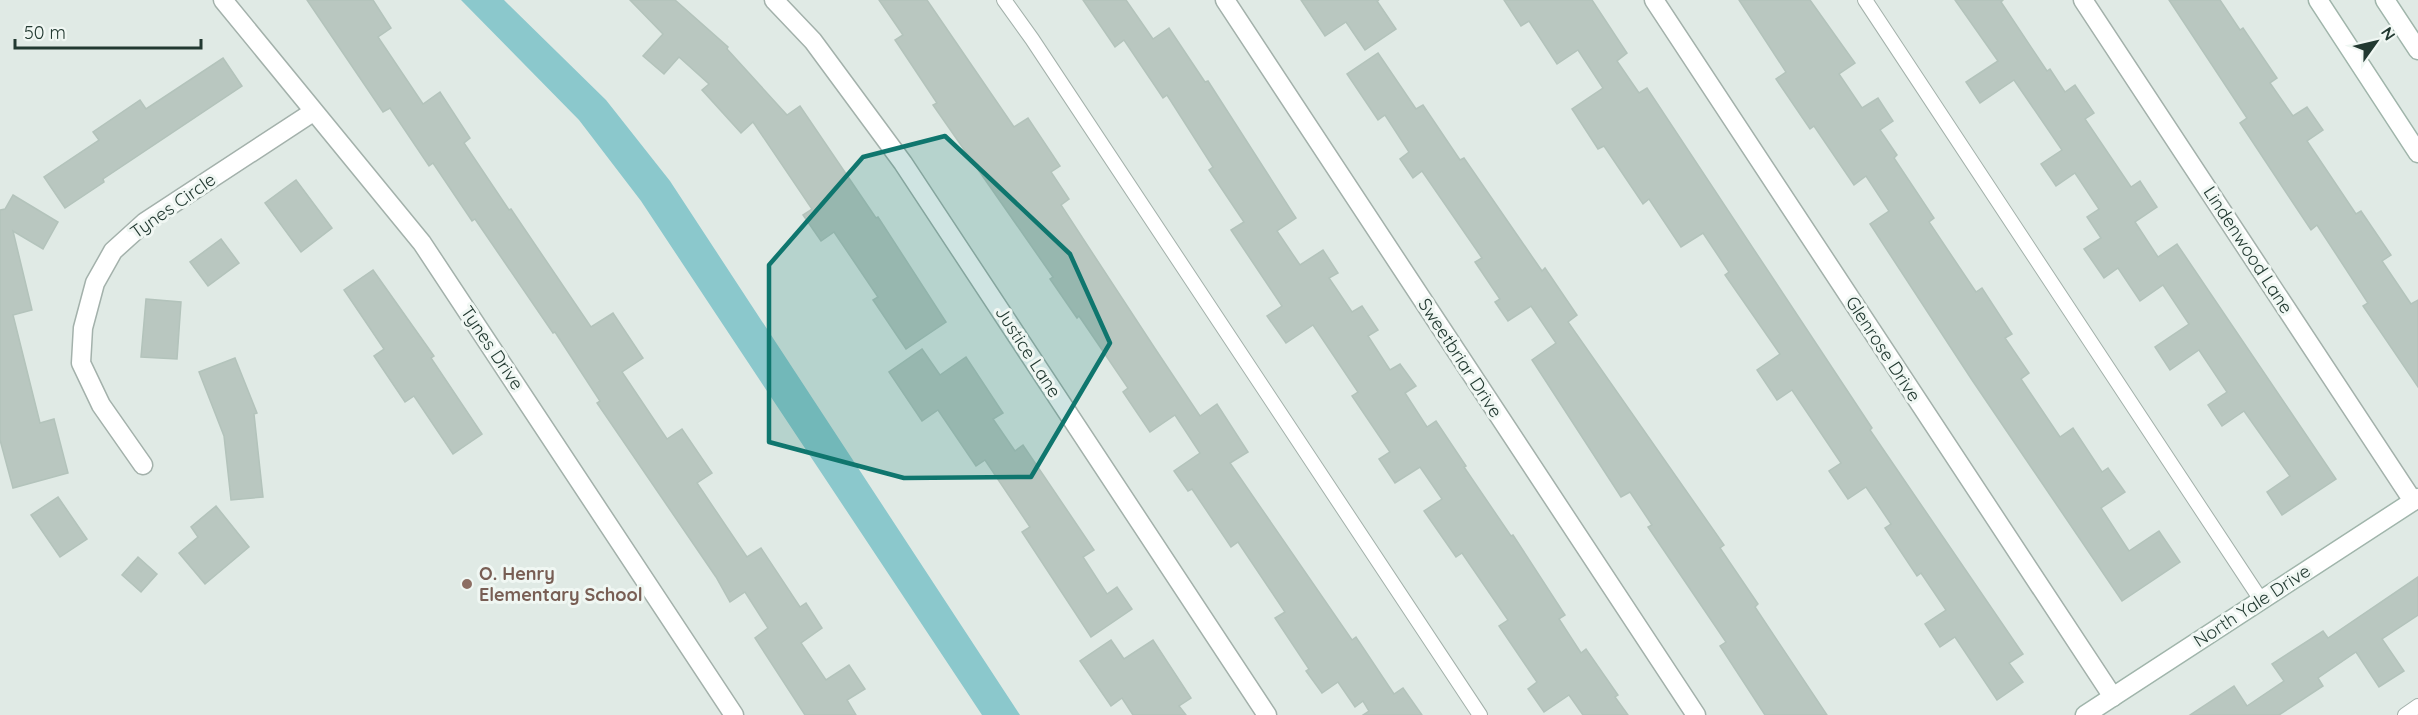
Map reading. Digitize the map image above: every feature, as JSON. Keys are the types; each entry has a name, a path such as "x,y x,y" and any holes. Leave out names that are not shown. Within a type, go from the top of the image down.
{"street":[{"name":"Tynes Drive","path":"223,0 422,243 734,715"},
{"name":"Justice Lane","path":"774,0 813,41 903,164 1267,715"},
{"name":"Sweetbriar Drive","path":"1225,0 1696,715"},
{"name":"Glenrose Drive","path":"1654,0 2113,697"},
{"name":"Lindenwood Lane","path":"2083,0 2416,499"},
{"path":"2318,0 2418,153"},
{"path":"2385,0 2418,50"},
{"name":"Tynes Circle","path":"143,465 101,405 81,363 83,328 95,283 113,251 145,222 313,112"},
{"name":"North Yale Drive","path":"2085,715 2416,499"}],"lane":[{"path":"1004,0 1480,715"},
{"path":"1865,0 2261,600"},
{"path":"2405,715 2418,706"}],"highlighted area":[{"path":"945,136 1070,254 1110,343 1031,477 904,478 769,442 769,265 863,157"}],"water":[{"path":"461,0 504,0 606,100 670,181 1020,715 982,715 641,201 579,120"}],"building":[{"path":"307,0 373,0 391,28 378,37 423,104 440,92 470,138 464,143 591,327 613,313 643,358 622,372 667,439 682,429 712,473 697,483 747,557 761,548 800,607 806,603 822,628 801,643 826,680 849,665 865,689 847,700 856,715 805,715 755,638 768,628 745,592 730,602 716,577 597,403 600,401 555,332 553,333 475,219 472,221 433,163 429,166 390,108 383,112"},
{"path":"630,0 675,0 728,47 727,49 787,115 800,106 876,218 878,217 946,322 906,349 873,300 878,297 834,232 821,241 803,215 812,209 753,122 741,133 702,90 709,84 679,57 664,74 643,56 663,34"},
{"path":"879,0 927,0 1014,127 1028,118 1060,166 1051,172 1069,199 1061,205 1154,347 1200,416 1217,404 1248,452 1230,463 1352,640 1356,637 1394,694 1403,688 1422,715 1363,715 1369,711 1363,701 1355,707 1338,682 1322,693 1306,671 1309,669 1275,618 1285,612 1238,542 1231,547 1192,489 1188,491 1174,471 1200,453 1175,415 1150,432 1123,392 1128,388 1079,316 1077,318 1050,279 1053,277 933,105 937,103 895,40 903,35"},
{"path":"1083,0 1126,0 1153,39 1169,28 1205,82 1208,81 1296,218 1277,231 1300,265 1323,250 1338,273 1329,278 1352,312 1362,306 1378,330 1368,336 1390,370 1400,364 1416,386 1405,393 1427,427 1436,421 1466,466 1464,467 1511,536 1513,535 1565,615 1559,619 1581,653 1586,649 1618,695 1615,697 1628,715 1583,715 1569,695 1544,712 1528,689 1537,682 1499,626 1508,620 1462,553 1456,557 1424,511 1442,499 1420,467 1395,483 1379,459 1390,452 1352,396 1358,392 1313,325 1286,343 1267,316 1282,306 1231,230 1244,222 1209,170 1213,167 1167,95 1163,98 1124,40 1115,47"},
{"path":"1301,0 1379,0 1377,1 1396,29 1365,50 1346,22 1325,36"},
{"path":"1504,0 1592,0 1627,53 1617,61 1639,93 1647,88 1872,428 1870,430 2023,654 2009,663 2023,682 1997,700 1955,637 1940,647 1925,624 1946,610 1921,573 1917,576 1885,528 1891,524 1866,487 1848,499 1829,471 1841,463 1792,390 1777,400 1757,370 1780,354 1725,275 1729,272 1703,233 1681,247 1649,199 1643,204 1604,146 1598,149 1572,109 1603,88 1578,50 1557,64 1529,21 1521,26"},
{"path":"1739,0 1810,0 1855,63 1839,74 1862,108 1878,98 1893,121 1880,130 1897,155 1894,158 1934,218 1929,222 1976,292 1982,288 2012,334 2005,338 2029,373 2021,379 2060,437 2073,428 2102,472 2108,468 2125,492 2101,508 2129,551 2159,531 2180,562 2122,601 1972,380 1870,224 1889,211 1866,176 1854,185 1814,126 1810,129 1776,79 1786,72"},
{"path":"1955,0 2003,0 2001,2 2047,71 2050,69 2065,92 2075,85 2094,113 2085,119 2131,187 2140,181 2157,207 2135,222 2158,257 2177,244 2336,479 2282,515 2267,492 2290,476 2244,411 2222,426 2208,405 2227,392 2199,350 2170,370 2155,347 2189,324 2163,285 2140,301 2118,268 2104,278 2084,249 2101,238 2087,217 2099,209 2075,173 2056,186 2041,164 2062,150 2014,80 1980,103 1966,82 1998,61"},
{"path":"2169,0 2220,0 2240,30 2243,28 2277,78 2270,83 2293,116 2307,107 2323,130 2307,141 2356,214 2361,211 2391,255 2382,261 2411,304 2418,300 2418,387 2363,306 2368,303 2317,225 2311,230 2240,123 2247,118"},
{"path":"1378,53 1416,109 1423,105 1460,160 1464,158 1542,271 1545,268 1577,315 1568,322 1724,545 1720,548 1758,604 1755,607 1827,715 1765,715 1720,646 1726,642 1648,527 1652,525 1630,492 1621,497 1532,360 1556,343 1531,306 1508,321 1495,302 1500,299 1475,262 1482,258 1422,171 1413,178 1400,159 1409,152 1385,115 1378,120 1347,74"},
{"path":"223,58 242,86 103,179 104,182 65,208 44,177 99,140 93,132 140,100 146,109"},
{"path":"296,180 332,228 301,252 265,203"},
{"path":"13,195 58,222 43,249 13,231 32,310 13,315 40,423 54,419 68,473 13,488 0,440 0,210 5,209"},
{"path":"221,239 239,263 208,286 190,262"},
{"path":"373,270 434,356 431,358 482,434 453,454 414,396 405,402 374,356 384,349 344,290"},
{"path":"146,299 181,302 177,359 141,357"},
{"path":"922,349 940,375 966,357 1003,413 993,419 1015,451 1023,445 1094,550 1083,557 1107,594 1117,587 1132,609 1091,637 1022,532 1030,527 985,460 976,466 938,410 922,421 889,372"},
{"path":"235,358 257,413 254,414 263,497 231,500 224,436 199,372"},
{"path":"58,497 87,539 60,557 31,515"},
{"path":"216,506 249,547 205,584 179,553 198,537 191,527"},
{"path":"138,557 157,574 141,592 122,575"},
{"path":"2418,577 2418,615 2382,639 2404,671 2379,687 2356,652 2318,678 2323,686 2279,715 2190,715 2234,686 2247,706 2284,681 2272,664 2323,631 2328,638"},
{"path":"1111,640 1124,659 1153,640 1191,698 1179,706 1186,715 1133,715 1122,698 1111,706 1080,661"}],"place":[{"name":"O. Henry Elementary School","path":"467,584"}]}
